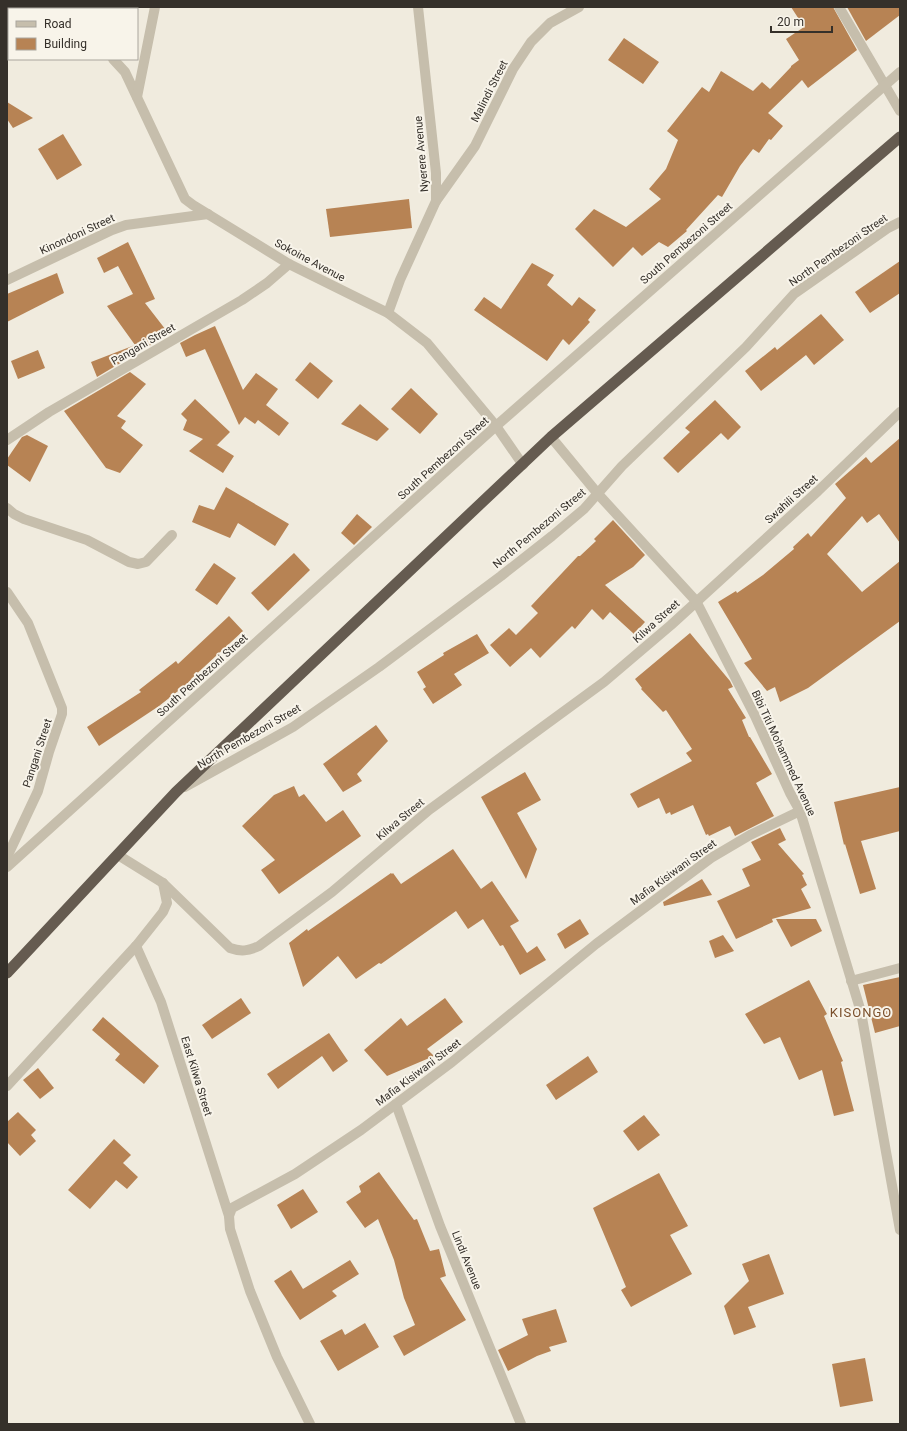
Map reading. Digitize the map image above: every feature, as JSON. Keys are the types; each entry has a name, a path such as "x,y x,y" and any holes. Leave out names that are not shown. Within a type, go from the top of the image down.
{"highway":[{"path":"7,973 176,792 551,437 900,138"}],"street":[{"path":"137,97 155,7"},
{"name":"Nyerere Avenue","path":"388,313 400,280 436,201 436,173 418,7"},
{"name":"Malindi Street","path":"436,201 475,146 513,69 531,42 550,23 579,7"},
{"path":"839,7 900,111"},
{"name":"Sokoine Avenue","path":"114,60 125,72 185,199 193,206 289,264 388,313 427,343 496,426 522,465"},
{"name":"South Pembezoni Street","path":"7,867 496,426 900,72"},
{"name":"Kinondoni Street","path":"7,280 112,230 126,225 208,214"},
{"name":"North Pembezoni Street","path":"176,792 293,727 379,667 501,576 584,509 622,466 746,347 794,294 888,228 900,222"},
{"name":"Pangani Street","path":"7,440 49,412 242,300 267,283 289,264"},
{"name":"Swahili Street","path":"696,601 818,491 900,412"},
{"name":"Bibi Titi Mohammed Avenue","path":"551,437 598,494 696,601 755,716 790,793 800,811 860,1012 900,1230"},
{"path":"7,508 14,514 24,519 87,540 129,562 138,564 146,562 172,535"},
{"name":"Pangani Street","path":"7,592 28,623 62,708 62,714 38,791 7,857"},
{"name":"Kilwa Street","path":"118,855 163,883 230,948 238,951 250,950 259,946 332,892 429,810 604,682 696,601"},
{"name":"Mafia Kisiwani Street","path":"229,1216 232,1208 295,1174 361,1130 452,1062 596,944 711,858 750,835 800,811"},
{"path":"7,1086 136,946 163,912 166,903 163,883"},
{"name":"East Kilwa Street","path":"136,946 161,1002 229,1216"},
{"path":"851,980 900,968"},
{"name":"Lindi Avenue","path":"396,1104 440,1226 522,1424"},
{"path":"229,1216 230,1229 250,1291 277,1357 310,1424"}],"building":[{"path":"791,7 833,7 857,50 808,88 802,80 768,113 783,126 771,140 769,139 759,153 753,149 740,166 722,197 718,195 686,230 687,231 668,247 659,242 642,256 633,247 613,267 575,229 594,209 626,227 661,199 649,189 666,169 678,140 667,131 702,87 709,92 721,71 753,91 762,82 770,89 791,66 799,60 786,39 804,27"},
{"path":"847,7 900,7 900,15 866,41"},
{"path":"624,38 659,62 643,84 608,60"},
{"path":"7,102 33,118 13,128 7,119"},
{"path":"63,134 82,165 57,180 38,149"},
{"path":"409,199 412,228 330,237 326,209"},
{"path":"128,242 155,299 145,303 169,334 97,377 91,362 135,345 107,306 133,294 118,266 104,273 97,258"},
{"path":"900,261 900,293 870,313 855,292"},
{"path":"532,263 554,275 547,285 572,306 579,297 596,310 588,320 590,322 569,345 563,339 547,361 474,310 484,297 501,309"},
{"path":"57,273 64,293 7,322 7,294"},
{"path":"821,314 844,340 814,365 806,355 761,391 745,371 775,347 777,350"},
{"path":"215,326 243,390 256,373 278,389 266,405 289,423 279,436 258,420 255,424 245,417 239,425 205,349 186,357 180,343"},
{"path":"38,350 45,368 18,379 11,361"},
{"path":"310,362 333,381 318,399 295,380"},
{"path":"130,372 146,384 117,416 126,421 121,428 143,445 120,473 106,468 64,411"},
{"path":"411,388 438,414 420,434 391,409"},
{"path":"195,399 230,432 217,445 215,444 234,456 223,473 189,451 203,439 183,430 187,420 181,414"},
{"path":"715,400 741,427 728,440 721,433 678,473 663,458 690,432 685,428"},
{"path":"360,404 389,429 377,441 341,424"},
{"path":"27,435 48,446 30,482 7,465 7,459 22,437"},
{"path":"900,438 900,543 879,514 867,523 862,516 827,554 862,592 900,561 900,621 808,688 780,702 775,687 767,691 744,663 752,659 718,602 736,591 737,593 763,575 794,549 793,547 808,533 811,537 846,498 835,484 866,457 871,463"},
{"path":"226,487 289,524 275,546 238,523 230,538 192,522 199,505 214,510"},
{"path":"357,514 372,527 354,545 341,533"},
{"path":"613,520 645,555 633,567 605,585 645,622 634,634 610,612 603,620 592,609 575,629 572,626 540,658 531,648 510,667 490,645 509,628 516,635 538,613 531,606 578,556 580,556 596,541 594,539"},
{"path":"294,553 310,570 268,611 251,593"},
{"path":"214,563 236,578 217,605 195,590"},
{"path":"229,616 243,631 191,679 192,680 159,706 99,746 87,727 141,692 139,690 176,661 178,664"},
{"path":"690,633 730,681 733,687 728,689 746,718 742,720 749,737 772,774 756,783 774,816 735,836 730,826 709,836 708,834 706,835 693,805 671,815 670,812 666,814 659,798 638,808 630,794 692,761 686,753 692,749 666,710 663,712 641,689 642,688 635,679"},
{"path":"477,634 489,653 454,674 462,685 433,704 423,689 426,687 417,672 444,655 443,653"},
{"path":"376,725 388,741 357,774 362,781 343,792 323,764"},
{"path":"525,772 541,800 517,813 537,849 526,879 481,797"},
{"path":"294,786 299,797 304,794 326,822 343,810 361,836 279,894 261,870 275,860 242,826 274,795"},
{"path":"900,787 900,831 861,841 876,889 860,894 845,844 844,845 834,802"},
{"path":"780,828 786,840 778,844 804,874 802,875 807,885 801,889 811,908 772,919 773,922 736,939 717,901 750,886 742,869 761,860 751,842"},
{"path":"453,849 481,889 492,881 519,921 510,926 527,953 537,946 546,960 520,975 503,945 500,946 483,919 468,929 456,911 381,964 379,963 356,979 338,956 303,987 289,943 307,929 308,931 391,873 393,873 401,884"},
{"path":"702,879 712,895 664,906 663,902"},
{"path":"580,919 589,934 565,949 557,934"},
{"path":"776,919 816,919 822,931 791,947"},
{"path":"723,935 734,951 715,958 709,941"},
{"path":"900,977 900,1026 875,1033 863,985"},
{"path":"809,980 827,1014 824,1016 843,1061 841,1062 854,1111 834,1116 822,1070 799,1080 780,1037 764,1044 745,1014"},
{"path":"241,998 251,1013 212,1039 202,1025"},
{"path":"445,998 463,1022 427,1049 434,1056 387,1076 364,1050 401,1018 407,1026"},
{"path":"103,1017 159,1066 144,1084 115,1060 120,1054 92,1030"},
{"path":"329,1033 348,1061 333,1072 322,1056 278,1089 267,1074"},
{"path":"588,1056 598,1072 556,1100 546,1085"},
{"path":"38,1068 54,1088 40,1099 23,1080"},
{"path":"18,1112 36,1130 31,1135 36,1141 20,1156 7,1142 7,1122"},
{"path":"644,1115 660,1135 638,1151 623,1131"},
{"path":"114,1139 131,1155 123,1163 138,1177 127,1189 116,1180 90,1209 68,1190"},
{"path":"379,1172 414,1220 417,1219 430,1251 439,1249 446,1276 440,1278 466,1320 404,1356 393,1336 415,1325 404,1298 394,1260 378,1219 365,1228 346,1202 361,1192 359,1186"},
{"path":"659,1173 688,1226 670,1235 692,1274 631,1307 621,1290 626,1287 593,1208"},
{"path":"303,1189 318,1212 291,1229 277,1205"},
{"path":"769,1254 784,1294 748,1307 756,1327 734,1335 724,1306 749,1281 742,1264"},
{"path":"350,1260 359,1274 332,1291 337,1296 300,1320 274,1281 291,1270 303,1289"},
{"path":"556,1309 567,1342 549,1347 551,1351 537,1356 508,1371 498,1350 528,1335 522,1319"},
{"path":"365,1323 379,1347 338,1371 320,1341 342,1329 345,1335"},
{"path":"865,1358 873,1401 840,1407 832,1364"}],"district":[{"name":"KISONGO","path":"861,1012"}]}
